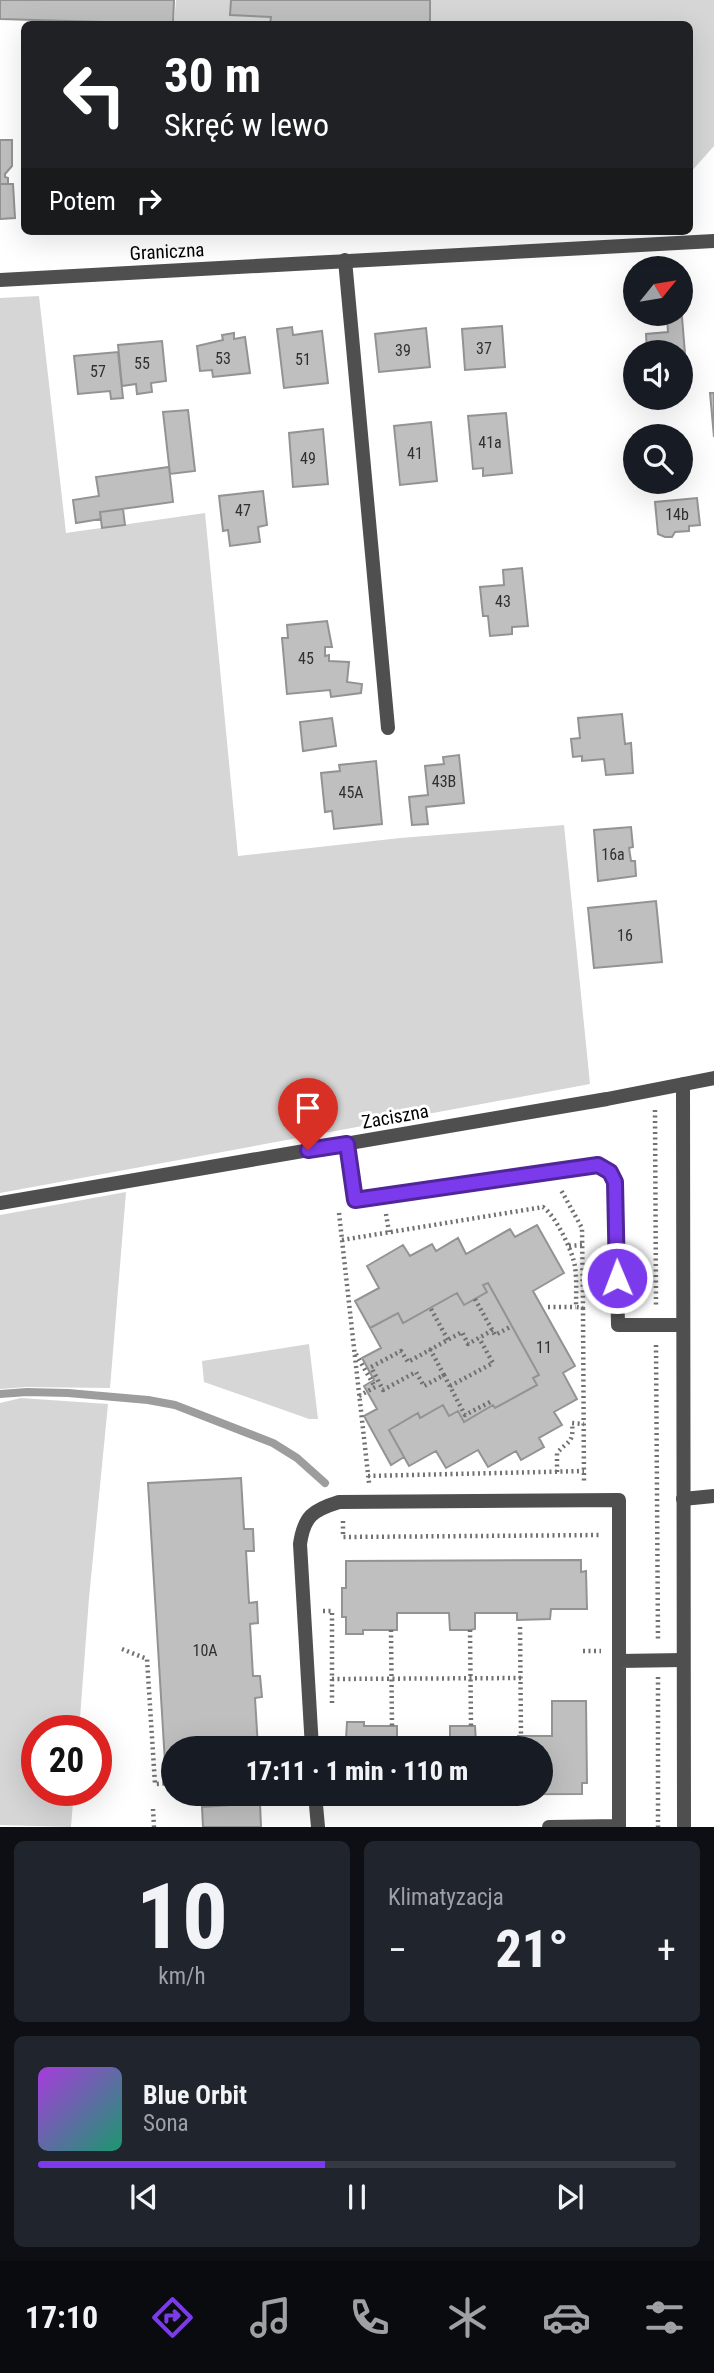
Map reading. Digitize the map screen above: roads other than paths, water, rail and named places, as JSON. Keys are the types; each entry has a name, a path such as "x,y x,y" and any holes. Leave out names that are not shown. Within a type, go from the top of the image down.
{"street":[{"name":"Graniczna","path":"0,280 714,241"},
{"path":"345,260 388,728"},
{"name":"Zaciszna","path":"0,1203 714,1078"},
{"path":"682,1084 684,1827"},
{"path":"347,1144 355,1200 598,1165 610,1172 615,1182 618,1325 682,1325"},
{"path":"683,1499 714,1496"},
{"path":"311,1736 300,1544 302,1531 309,1517 323,1507 344,1502 619,1500 619,1826 549,1827"},
{"path":"619,1661 683,1660"},
{"path":"316,1806 318,1827"}],"waterway":[{"path":"0,1394 68,1393 175,1405 273,1443 297,1458 325,1483"}]}
